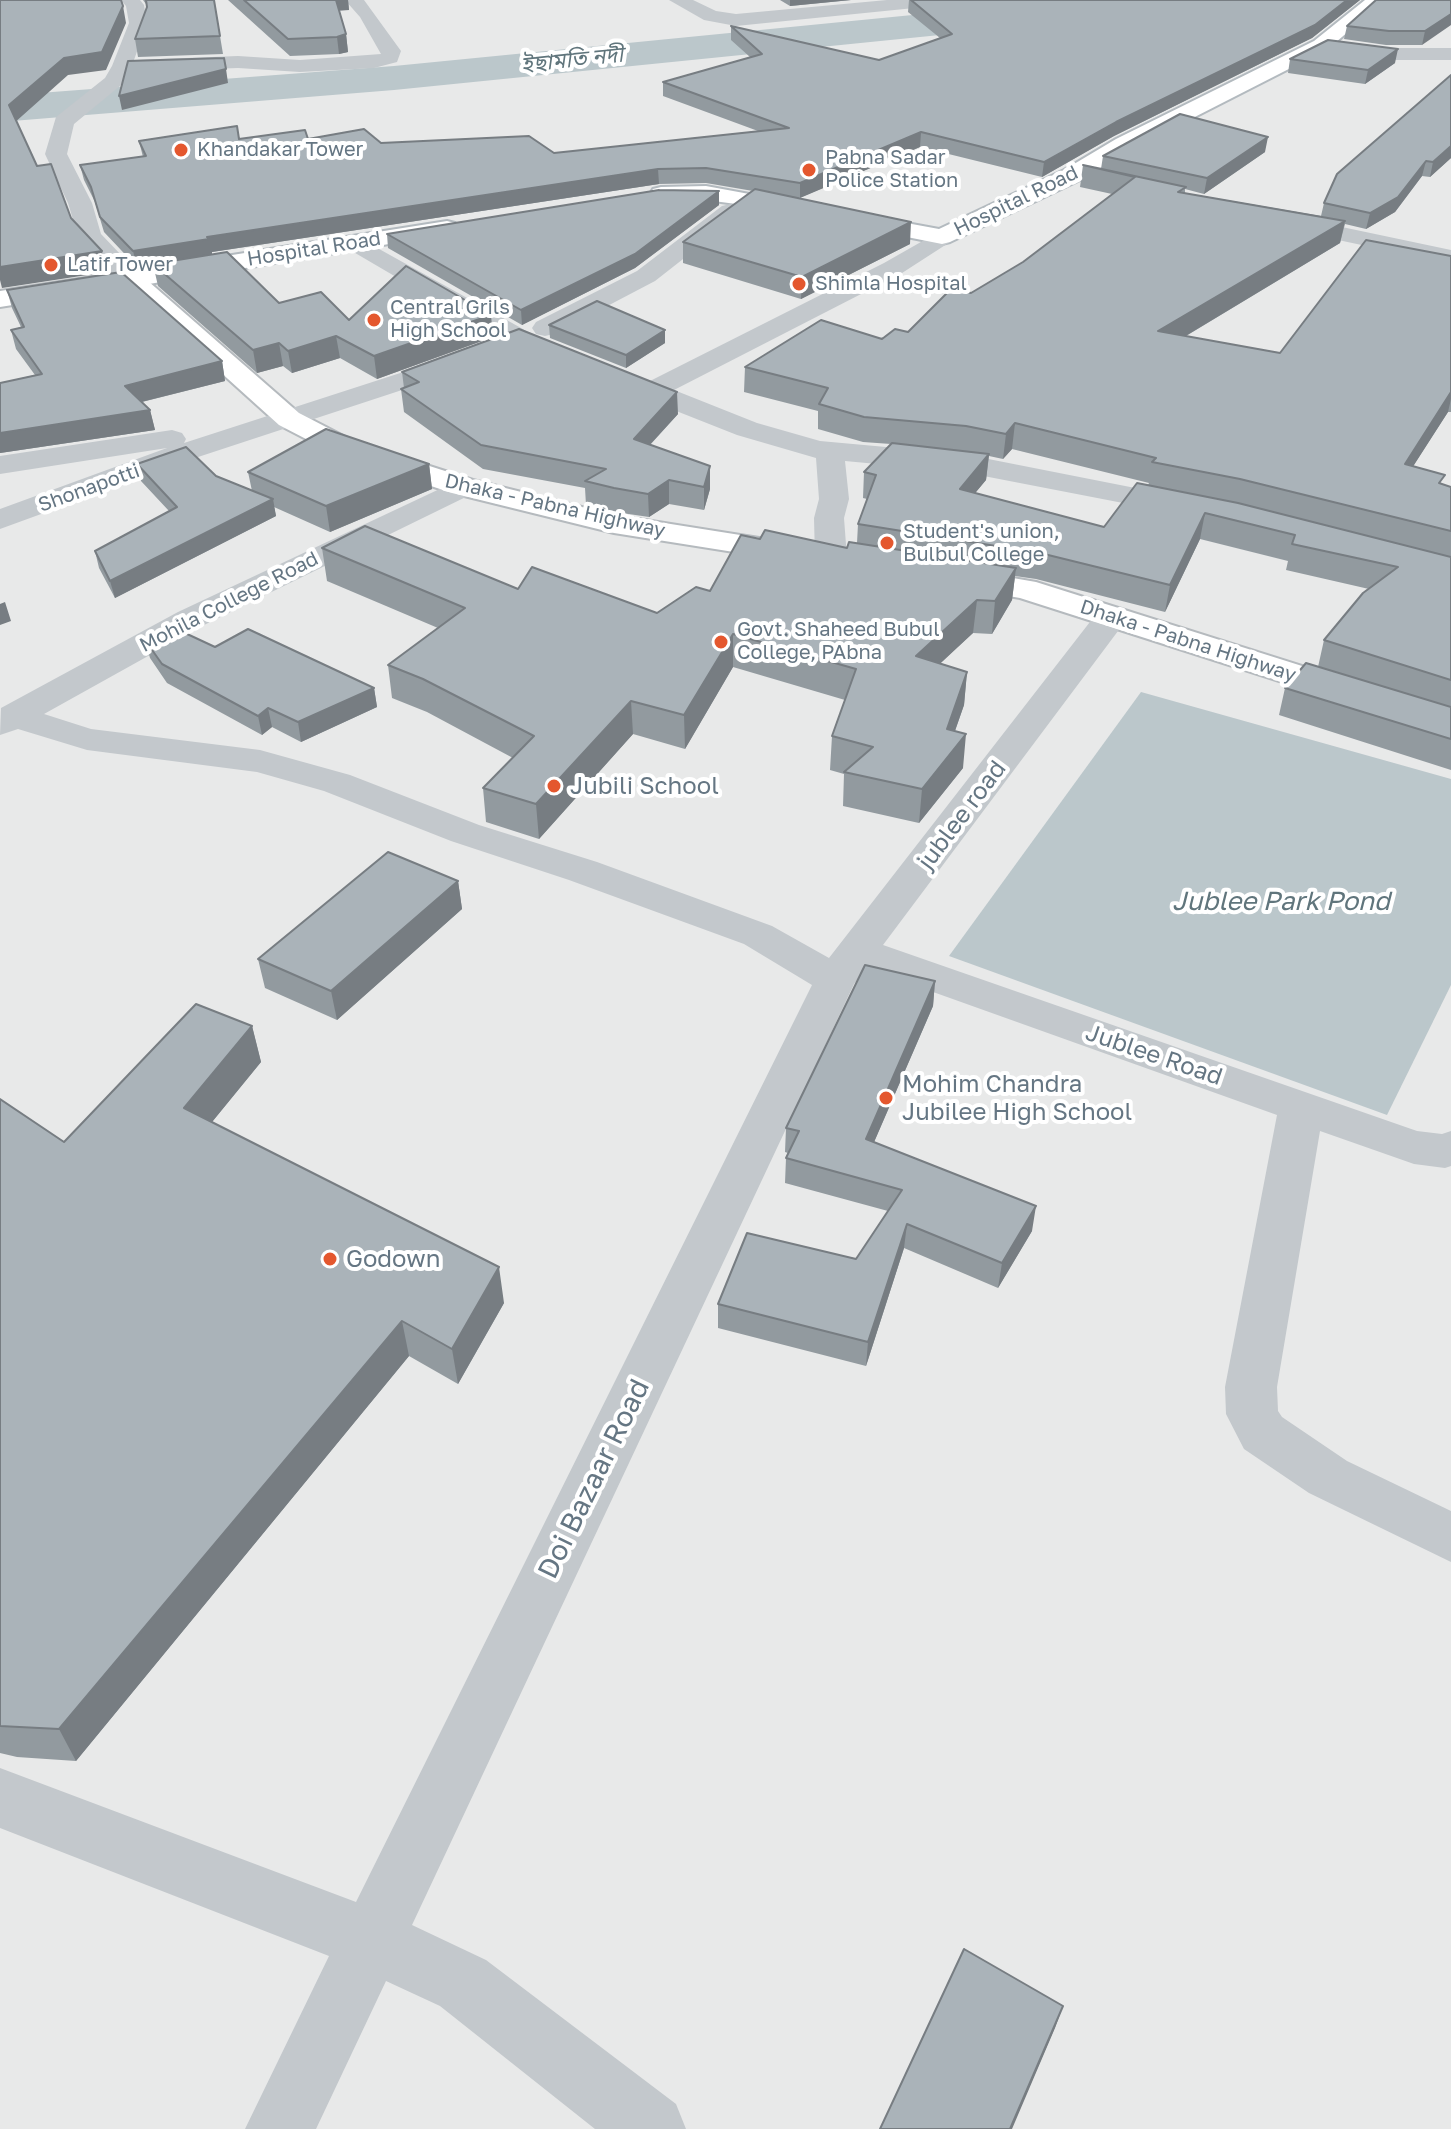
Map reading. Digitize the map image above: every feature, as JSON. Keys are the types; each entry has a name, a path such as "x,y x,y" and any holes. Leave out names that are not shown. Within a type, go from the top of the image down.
{"main road":[{"name":"Hospital Road","path":"643,196 706,193 751,199 942,237 1072,175 1124,144 1321,45 1376,0"},
{"name":"Hospital Road","path":"0,299 476,223"},
{"name":"Dhaka - Pabna Highway","path":"131,279 278,422 463,487 614,524 846,561"},
{"name":"Dhaka - Pabna Highway","path":"921,573 1025,589 1451,725"}],"street":[{"path":"130,0 135,5 138,23 117,74 64,122 56,154 80,203 90,236 131,279"},
{"path":"117,74 238,62 300,66 374,62 390,58 391,51 354,0"},
{"path":"678,0 711,16 736,20 944,0"},
{"path":"1321,45 1386,54 1451,54"},
{"path":"1072,175 1102,181"},
{"path":"278,422 403,383 521,339 646,276 733,209 751,199"},
{"path":"1266,217 1451,257"},
{"path":"652,391 893,268 942,237"},
{"path":"354,242 521,339 747,429 830,453 963,463 1218,513"},
{"name":"Shonapotti","path":"0,465 278,422"},
{"name":"Shonapotti","path":"0,520 278,422"},
{"path":"830,453 834,499 829,518 846,561"},
{"name":"Mohila College Road","path":"7,720 190,619 463,487"},
{"name":"jublee road","path":"837,983 1112,616"},
{"name":"Jublee Road","path":"7,720 87,739 260,761 337,783 465,833 583,871 758,935 837,983 1301,1107 1414,1147 1445,1151 1451,1148"},
{"name":"Doi Bazaar Road","path":"280,2129 708,1240 837,983"},
{"path":"1301,1107 1251,1387 1252,1414 1263,1433 1328,1477 1451,1538"},
{"path":"0,1798 373,1941 463,1983 651,2129"}],"shaded area":[{"path":"0,0 1451,0 1451,2129 0,2129"}],"water":[{"name":"Jublee Park Pond","path":"1141,692 1451,779 1451,985 1387,1115 949,956"}],"building":[{"path":"0,0 121,0 123,6 102,52 64,58 9,105 37,166 51,164 71,218 102,251 0,267"},
{"path":"146,0 214,0 220,36 135,39 147,7"},
{"path":"244,0 336,0 346,34 288,39"},
{"path":"911,0 1347,0 1315,25 1116,122 1044,162 921,132 800,183 706,168 658,169 207,237 209,239 133,251 100,217 80,165 146,156 139,141 237,126 239,139 305,130 308,139 364,129 381,143 529,136 554,153 789,128 663,82 762,54 731,26 879,60 952,34"},
{"path":"1376,0 1451,0 1451,14 1425,31 1347,26"},
{"path":"1328,40 1398,49 1368,70 1290,59"},
{"path":"224,58 226,69 119,96 128,61"},
{"path":"1451,75 1451,146 1433,162 1426,161 1398,197 1370,213 1324,203 1337,174"},
{"path":"1180,114 1268,137 1207,178 1103,156"},
{"path":"1083,165 1186,187 1178,192 1345,221 1158,331 1280,353 1366,240 1451,256 1451,392 1405,464 1445,475 1439,483 1451,487 1451,531 1240,479 1152,462 1156,458 1015,423 1006,434 966,426 864,417 819,404 828,388 745,367 821,320 882,339 895,329 908,332 951,289 971,293 1023,262 1135,177"},
{"path":"755,189 911,222 802,277 683,242"},
{"path":"659,190 719,191 635,254 521,310 387,234"},
{"path":"227,252 279,303 321,292 349,320 406,266 491,315 374,356 336,336 288,351 279,343 253,350 153,264"},
{"path":"121,272 222,361 125,386 150,410 0,433 0,383 42,374 11,330 24,327 7,290"},
{"path":"597,301 665,330 626,355 549,325"},
{"path":"519,329 677,392 634,439 710,466 704,487 669,480 648,494 585,481 606,469 481,445 401,389 419,382 402,372"},
{"path":"326,429 429,464 326,506 248,472"},
{"path":"892,443 989,454 960,489 1104,527 1137,483 1238,503 1451,557 1451,680 1324,640 1363,593 1398,567 1292,544 1295,535 1205,513 1170,585 1040,553 858,524 876,475 864,472"},
{"path":"186,447 216,476 273,499 110,581 95,551 177,507 137,464"},
{"path":"365,526 518,589 532,567 657,613 696,587 710,591 741,535 760,539 765,530 847,548 849,542 1016,568 995,601 977,600 916,656 967,672 947,729 966,734 922,789 844,772 873,747 832,736 856,669 733,634 684,715 631,701 536,804 483,788 534,736 423,679 388,665 465,608 322,548"},
{"path":"170,626 215,647 248,629 374,688 298,722 268,708 258,716 162,664 145,640"},
{"path":"1306,663 1451,707 1451,739 1285,688"},
{"path":"388,852 458,881 331,991 258,959"},
{"path":"865,965 935,981 866,1139 1036,1206 1002,1263 907,1224 868,1342 718,1304 747,1233 856,1259 902,1190 786,1158 799,1131 786,1128"},
{"path":"196,1004 252,1026 184,1108 499,1267 452,1349 402,1321 59,1729 0,1726 0,1099 64,1142"},
{"path":"964,1949 1063,2006 1010,2129 880,2129"}],"waterway":[{"name":"ইছামতি নদী","path":"0,109 394,78 1059,12 1143,0"}],"place":[{"name":"Khandakar Tower","path":"181,150"},
{"name":"Pabna Sadar Police Station","path":"809,170"},
{"name":"Latif Tower","path":"51,265"},
{"name":"Shimla Hospital","path":"799,284"},
{"name":"Central Grils High School","path":"374,320"},
{"name":"Student's union, Bulbul College","path":"887,543"},
{"name":"Govt. Shaheed Bubul College, PAbna","path":"721,642"},
{"name":"Jubili School","path":"554,786"},
{"name":"Mohim Chandra Jubilee High School","path":"886,1098"},
{"name":"Godown","path":"330,1259"}]}
